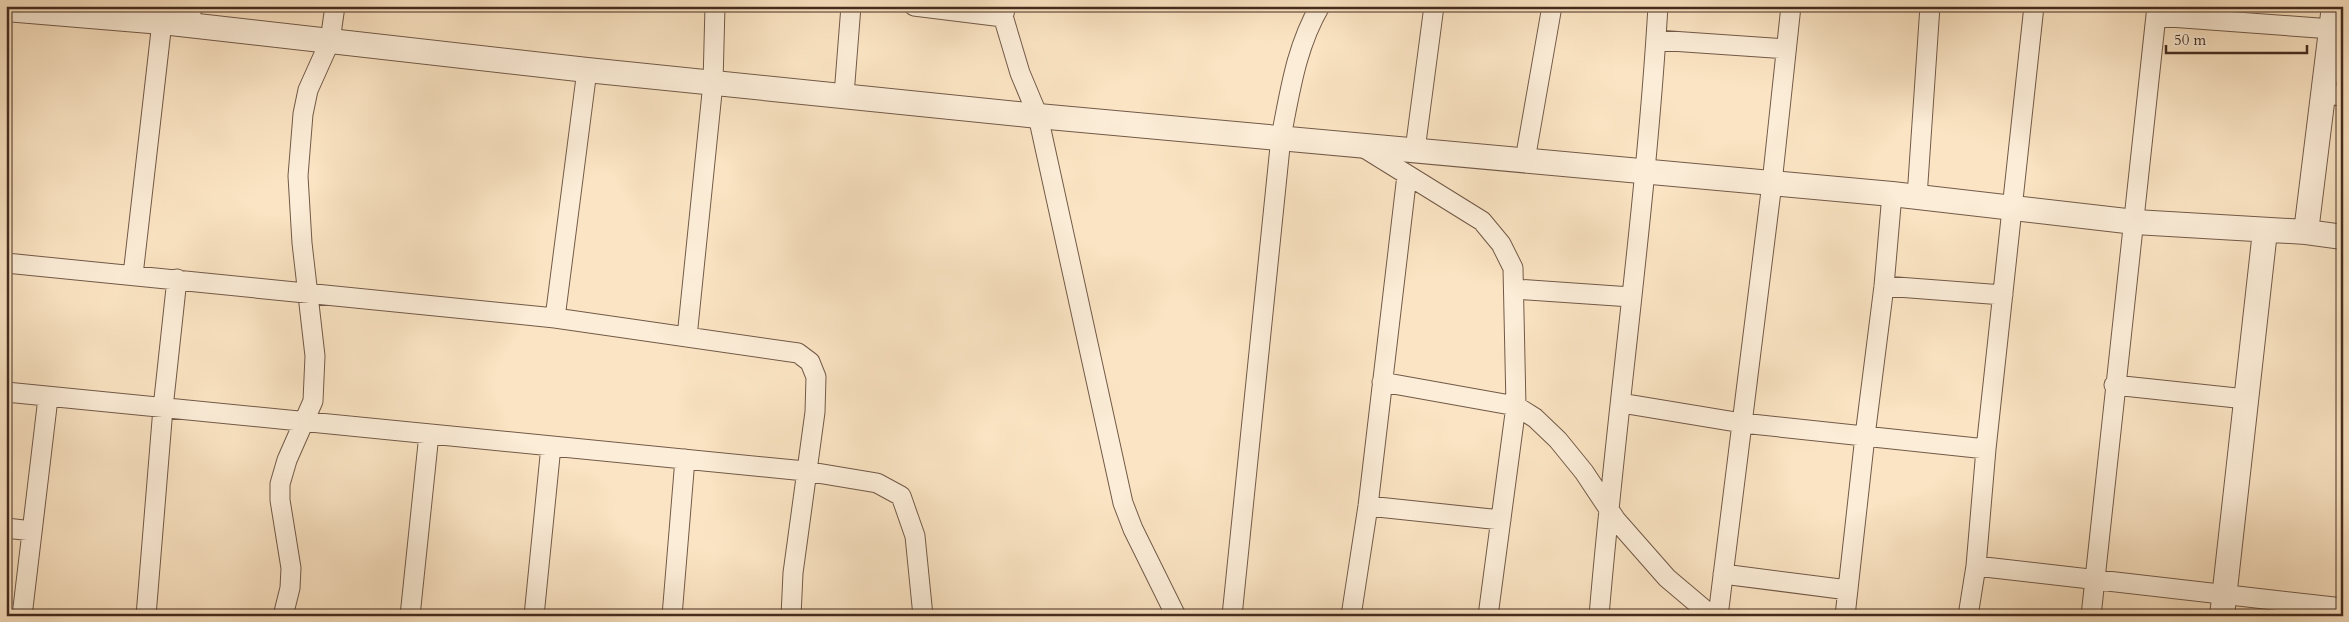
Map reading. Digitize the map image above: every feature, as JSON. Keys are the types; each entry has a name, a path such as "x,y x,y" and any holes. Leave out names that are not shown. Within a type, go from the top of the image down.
{"street":[{"path":"283,616 290,588 291,568 280,500 280,484 287,460 313,401 315,356 302,243 298,176 303,114 308,90 330,41 336,6"},
{"path":"686,337 713,83 715,6"},
{"path":"844,95 851,6"},
{"path":"914,6 1003,10 1020,73 1038,116 1123,503 1133,529 1176,616"},
{"path":"1232,616 1281,137 1296,61 1307,28 1320,6"},
{"path":"1415,150 1434,6"},
{"path":"1525,160 1552,6"},
{"path":"1599,616 1608,507 1621,403 1645,171 1658,6"},
{"path":"1718,616 1772,183 1791,6"},
{"path":"1917,197 1930,6"},
{"path":"1968,616 1976,566 1986,449 2014,208 2034,6"},
{"path":"6,9 67,10 162,22 190,16 330,41 713,83 1038,116 1892,194 2134,222 2306,232 2343,237"},
{"path":"2090,616 2156,11 2333,18 2334,95 2306,232"},
{"path":"133,275 162,22"},
{"path":"1656,40 1786,49"},
{"path":"555,318 587,70"},
{"path":"1360,144 1482,221 1501,244 1513,268 1515,288 1516,406 1488,616"},
{"path":"1351,616 1368,506 1407,175"},
{"path":"1845,616 1864,436 1884,286 1892,194"},
{"path":"2223,606 2265,231"},
{"path":"6,262 555,318 798,353 810,362 816,377 815,412 805,472 793,573 791,616"},
{"path":"146,616 163,408 177,279"},
{"path":"1884,286 2003,295"},
{"path":"1515,288 1631,297"},
{"path":"1382,382 1516,406 1535,418 1558,440 1616,520 1667,578 1712,616"},
{"path":"2114,385 2246,400"},
{"path":"6,392 48,398 685,459 805,472 877,483 901,496 915,536 923,616"},
{"path":"22,616 48,398"},
{"path":"1621,403 1742,423 1986,449"},
{"path":"410,616 430,434"},
{"path":"534,616 551,446"},
{"path":"672,616 685,459"},
{"path":"1368,506 1501,520"},
{"path":"6,528 32,530"},
{"path":"1976,566 2094,581 2223,606 2343,608"},
{"path":"1723,574 1848,590"}]}
